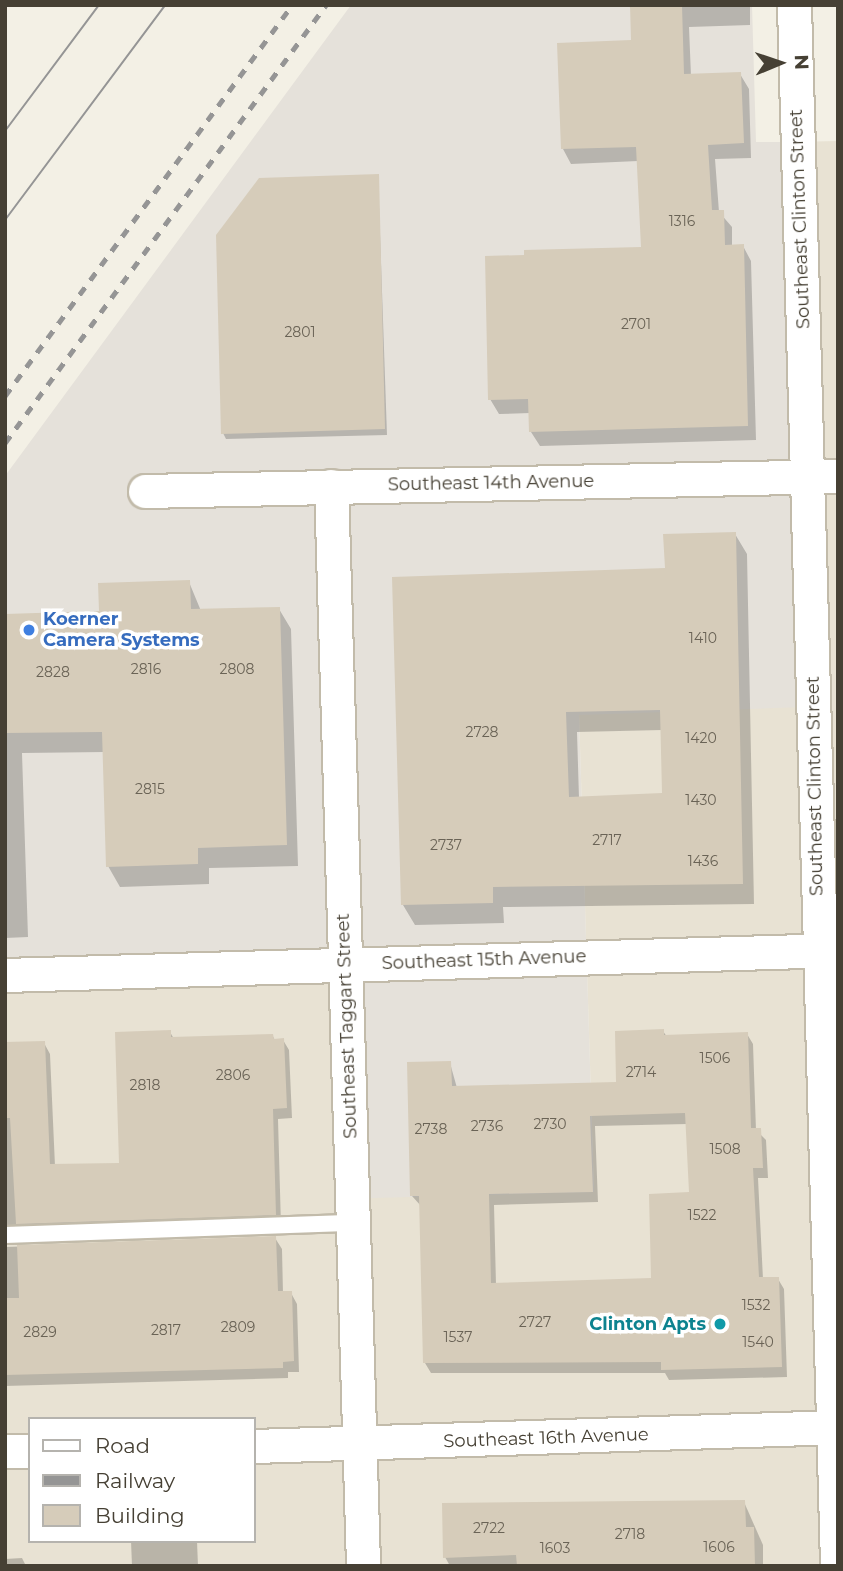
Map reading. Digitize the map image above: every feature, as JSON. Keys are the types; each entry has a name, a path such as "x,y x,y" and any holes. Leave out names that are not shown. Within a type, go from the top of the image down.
{"street":[{"name":"Southeast Clinton Street","path":"794,5 823,476 837,1566"},
{"name":"Southeast 14th Avenue","path":"145,491 823,476"},
{"name":"Southeast Taggart Street","path":"331,486 363,1566"},
{"name":"Southeast 15th Avenue","path":"5,975 828,950"},
{"name":"Southeast 16th Avenue","path":"256,1446 835,1427"},
{"path":"5,1451 28,1451"}],"lane":[{"path":"5,1235 352,1223"}],"shaded area":[{"path":"351,5 752,5 756,142 790,142 804,707 579,715 594,1192 338,1199 332,977 5,988 5,476"},
{"path":"838,141 838,1566 5,1566 5,988 332,977 594,1192 579,714 790,142"}],"building":[{"path":"630,5 682,5 684,74 741,72 744,143 708,145 712,210 724,210 725,245 744,244 748,426 529,432 528,399 488,400 485,256 524,255 524,250 641,247 636,147 561,149 557,43 631,40"},
{"path":"379,174 385,429 221,434 216,235 259,178"},
{"path":"736,532 743,884 493,887 493,903 401,905 392,577 665,568 663,534","holes":["660,710 662,793 569,797 566,712"]},
{"path":"190,580 191,609 280,607 287,845 198,848 198,864 106,867 102,732 5,733 5,614 99,611 98,583"},
{"path":"664,1029 664,1035 748,1032 751,1128 761,1128 763,1168 753,1168 759,1277 779,1277 782,1367 661,1370 661,1362 423,1363 419,1196 410,1196 407,1062 451,1061 452,1086 616,1082 615,1031","holes":["685,1113 689,1192 649,1194 651,1278 491,1283 489,1194 593,1192 590,1116"]},
{"path":"171,1030 171,1037 273,1034 274,1039 284,1038 287,1108 273,1109 276,1215 16,1224 10,1118 5,1118 5,1042 45,1041 50,1164 119,1163 115,1032"},
{"path":"276,1236 278,1291 292,1291 294,1361 283,1362 283,1368 5,1375 5,1298 19,1298 17,1245"},
{"path":"745,1500 746,1527 754,1527 755,1566 517,1566 516,1555 443,1558 442,1503"}],"tram line":[{"path":"5,131 99,5"},
{"path":"5,220 165,5"}],"railway":[{"path":"5,396 292,5"},
{"path":"5,443 326,5"}],"place":[{"name":"Koerner Camera Systems","path":"29,630"},
{"name":"Clinton Apts","path":"720,1324"}]}
